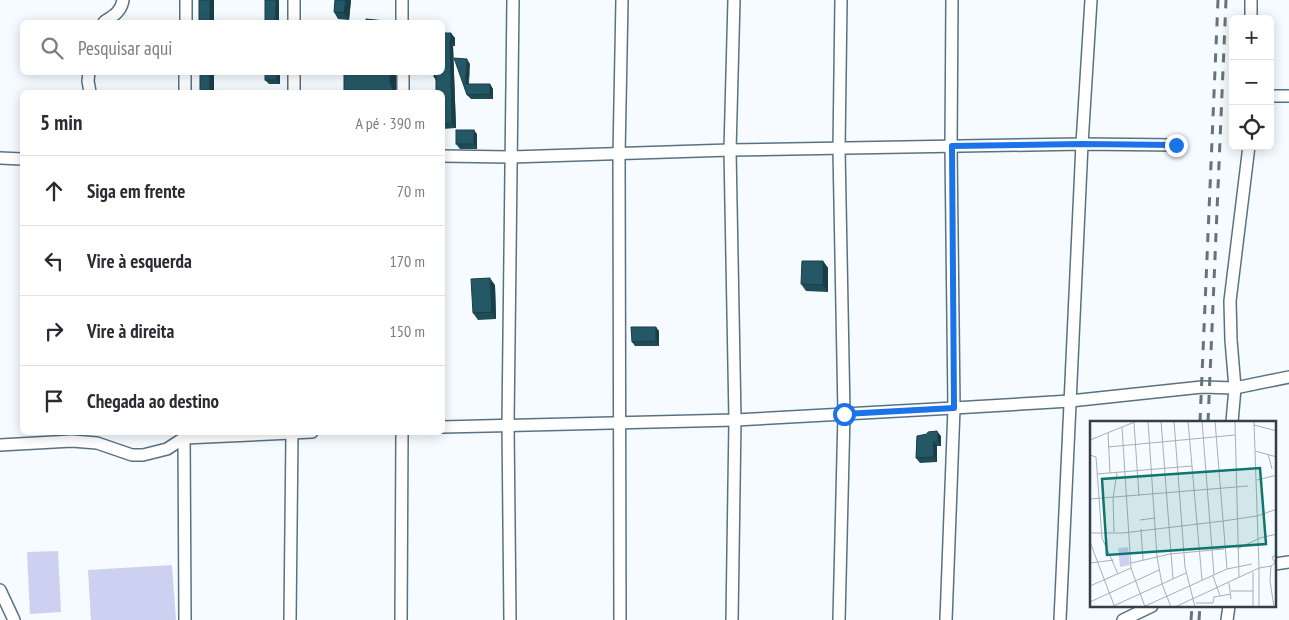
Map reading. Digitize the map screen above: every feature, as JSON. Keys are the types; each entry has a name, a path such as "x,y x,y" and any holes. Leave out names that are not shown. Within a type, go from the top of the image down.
{"street":[{"path":"107,20 122,8 123,0"},
{"path":"186,0 186,20"},
{"path":"294,0 294,20"},
{"path":"402,0 402,20"},
{"path":"510,620 508,424 513,0"},
{"path":"620,620 619,424 622,0"},
{"path":"732,620 735,420 730,150 734,0"},
{"path":"839,620 844,414 839,149 841,0"},
{"path":"946,620 954,408 952,0"},
{"path":"1060,620 1082,144 1091,0"},
{"path":"1251,0 1251,15"},
{"path":"89,75 90,90"},
{"path":"184,90 185,75"},
{"path":"294,75 294,90"},
{"path":"403,75 403,90"},
{"path":"1274,96 1289,96"},
{"path":"445,156 620,155 730,150 1082,144 1176,145"},
{"path":"1232,421 1235,388 1230,300 1249,150"},
{"path":"0,158 20,159"},
{"path":"445,426 619,424 735,420 954,408 1070,401 1202,387 1235,388 1289,378"},
{"path":"0,445 72,437 132,455 143,455 167,449 184,435"},
{"path":"184,435 185,620"},
{"path":"290,620 292,435"},
{"path":"401,620 402,435"},
{"path":"1276,564 1289,562"},
{"path":"0,590 14,620"},
{"path":"1123,620 1148,608"}],"shaded area":[{"path":"58,551 61,612 30,614 27,552"},
{"path":"172,565 176,620 91,620 88,570"}],"building":[{"path":"199,0 210,0 210,20 199,20"},
{"path":"265,0 276,0 275,20 265,20"},
{"path":"335,0 346,0 344,13 334,12"},
{"path":"445,33 451,33 452,123 445,124 445,90 436,90 436,77 434,75 445,75"},
{"path":"454,58 467,59 465,84 490,84 490,94 467,95"},
{"path":"200,75 210,75 210,90 200,90"},
{"path":"265,75 277,75 277,80 265,80"},
{"path":"344,75 390,75 390,83 393,90 344,90"},
{"path":"456,130 474,130 474,144 456,144"},
{"path":"802,261 823,261 823,285 801,284"},
{"path":"490,278 492,312 473,313 471,279"},
{"path":"631,327 656,327 656,341 632,342"},
{"path":"937,431 938,441 933,442 934,457 916,458 917,436"}],"railway":[{"path":"1200,421 1218,0"},
{"path":"1208,421 1226,0"},
{"path":"1191,620 1192,608"},
{"path":"1199,620 1200,608"}],"route":[{"path":"844,414 954,408 952,146 1176,145"}]}
